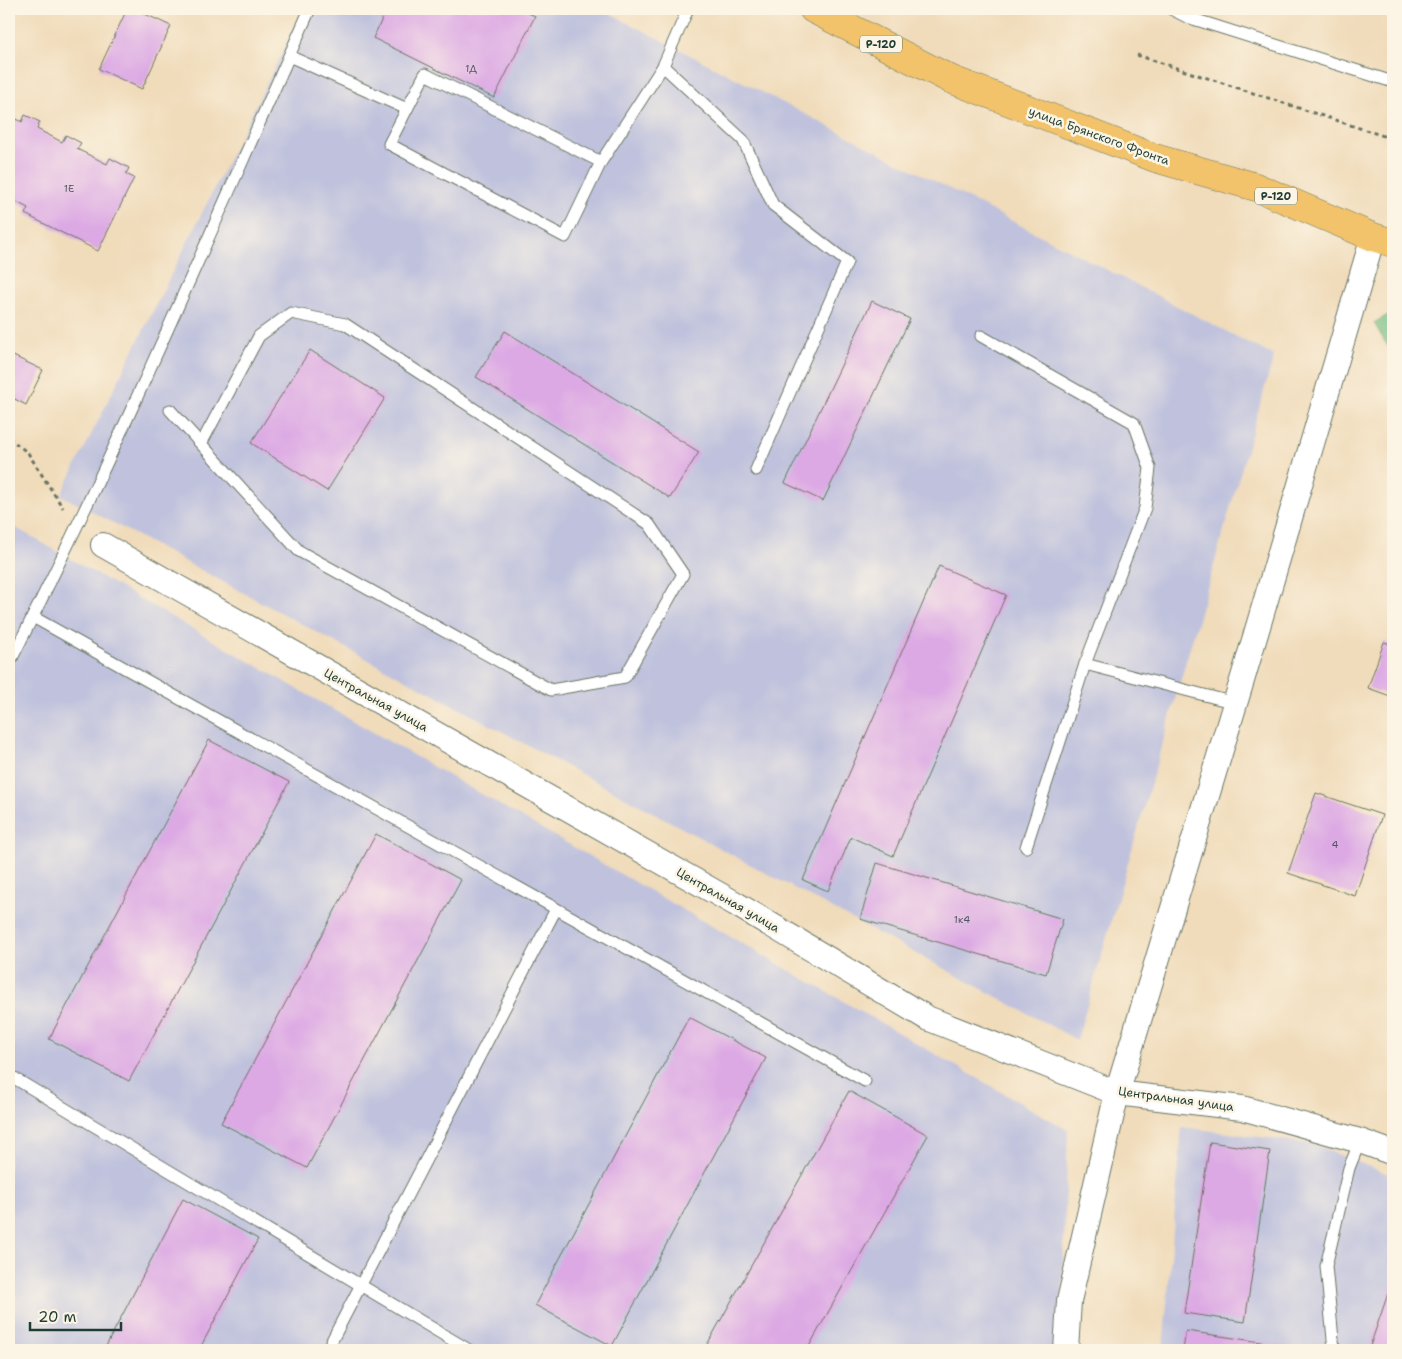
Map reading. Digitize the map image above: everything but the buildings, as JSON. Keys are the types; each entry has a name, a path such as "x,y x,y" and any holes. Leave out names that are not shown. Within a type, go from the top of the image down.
{"main road":[{"name":"улица Брянского Фронта","path":"813,9 950,80 1155,158 1256,188 1383,240"}],"street":[{"path":"1066,1350 1068,1301 1116,1092 1234,703 1383,240"},
{"name":"Центральная улица","path":"103,546 736,904 927,1018 1116,1092 1242,1108 1360,1140 1393,1153"}],"lane":[{"path":"9,664 76,528 143,384 310,9"},
{"path":"601,162 425,74 389,144 565,237 601,162 663,66 688,9"},
{"path":"1171,9 1187,17 1393,82"},
{"path":"289,56 407,109"},
{"path":"663,66 744,140 773,204 847,262 756,470"},
{"path":"170,410 201,444 299,551 550,690 625,677 683,574 649,524 345,324 290,313 259,336 201,444"},
{"path":"981,336 1134,423 1150,468 1145,508 1085,664 1026,847"},
{"path":"33,617 865,1081"},
{"path":"1085,664 1234,703"},
{"path":"327,1350 556,909"},
{"path":"9,1075 469,1350"},
{"path":"1334,1350 1326,1266 1349,1168 1360,1140"}],"path":[{"path":"1137,55 1393,139"},
{"path":"9,438 28,453 76,528"}],"shaded area":[{"path":"304,9 601,9 1274,356 1077,1040 61,495"},
{"path":"9,441 11,525 1068,1130 1060,1350 9,1350"},
{"path":"1182,1127 1312,1144 1393,1176 1393,1350 1163,1350"}],"green space":[{"path":"1393,312 1393,355 1374,323"}]}
